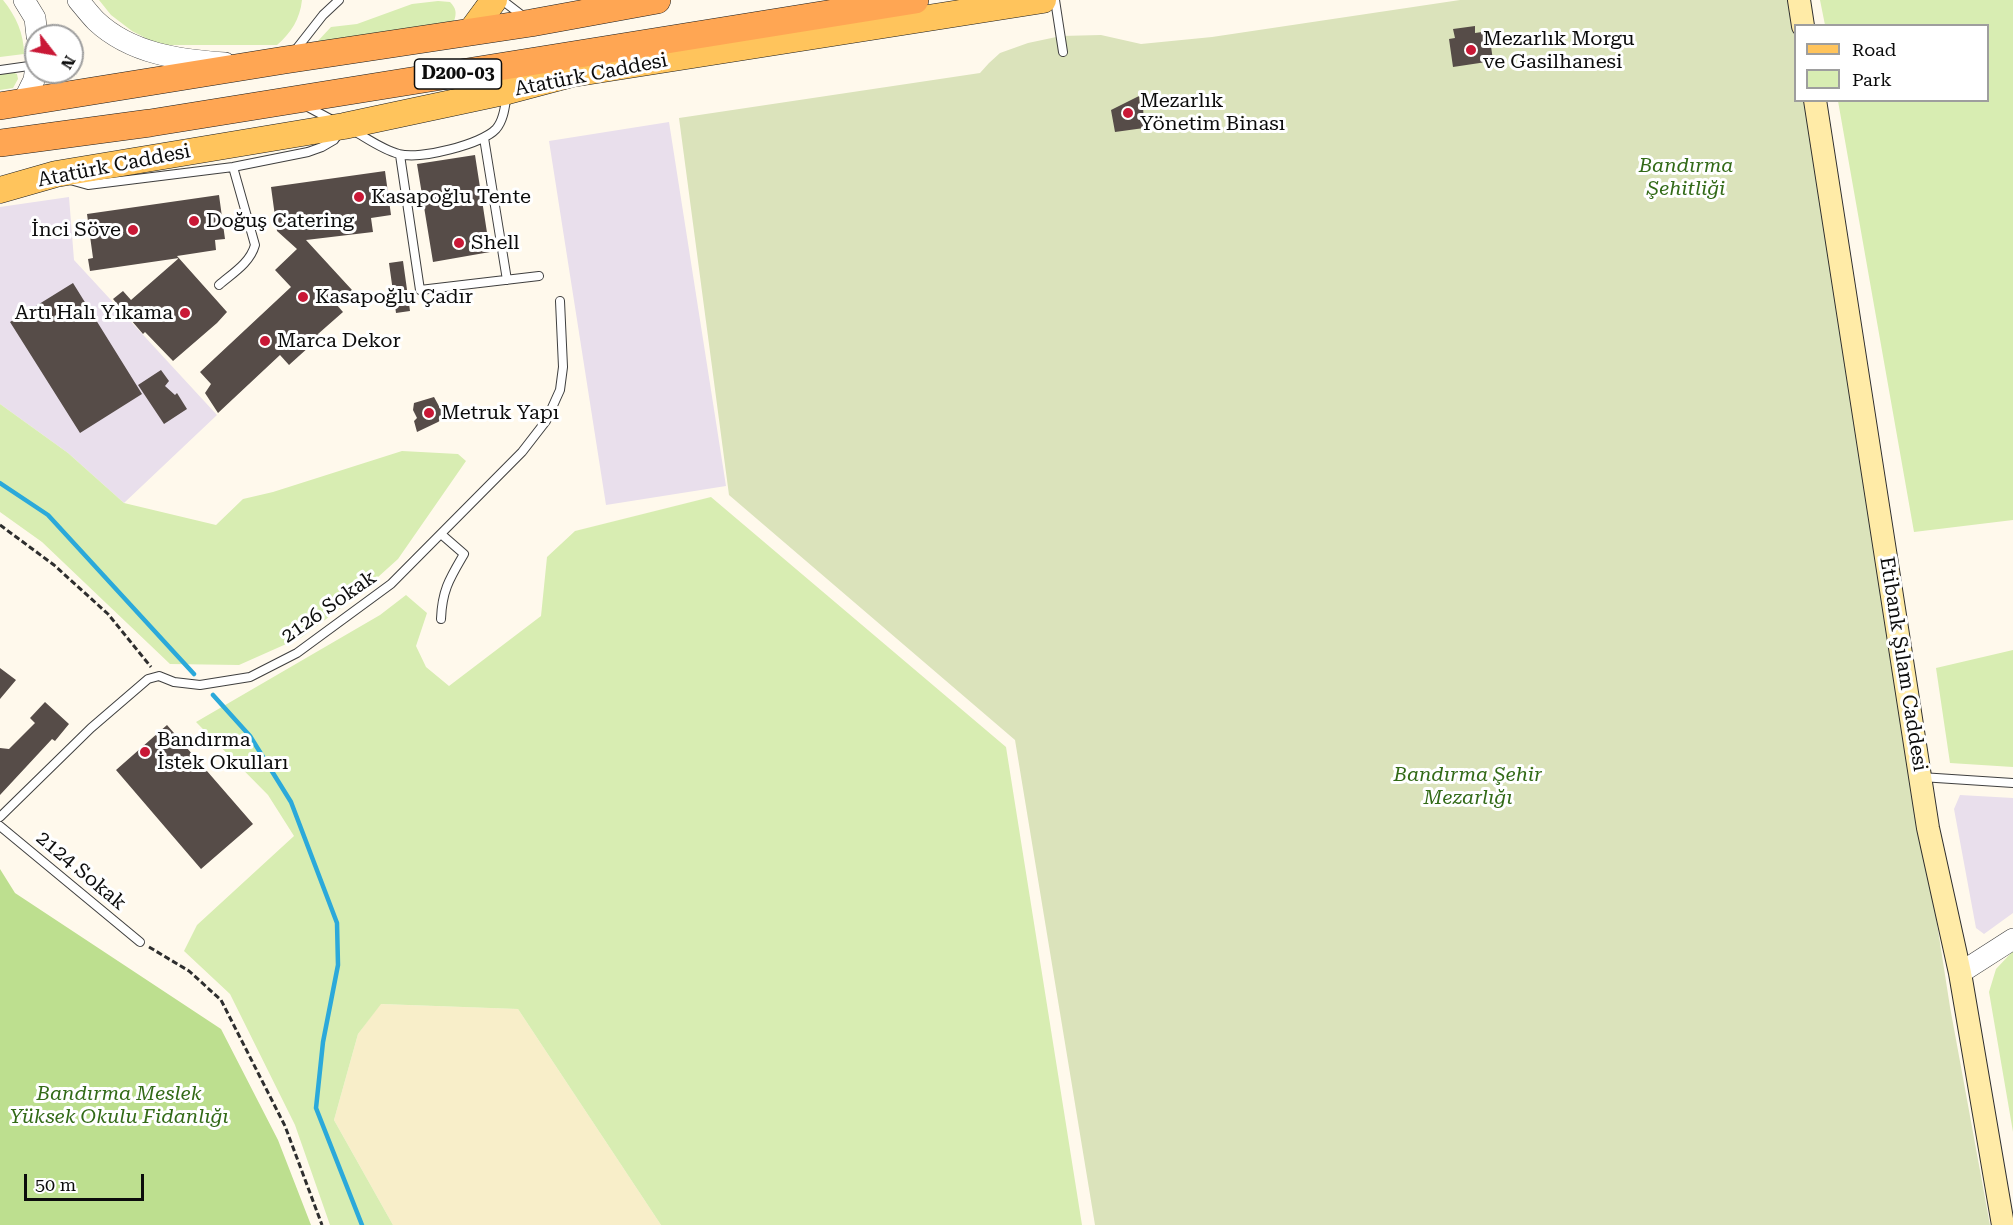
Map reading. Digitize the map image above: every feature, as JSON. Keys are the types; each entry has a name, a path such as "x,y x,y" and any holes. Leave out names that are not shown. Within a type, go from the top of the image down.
{"highway":[{"name":"D200-03","path":"12,104 657,0"},
{"name":"Atatürk Caddesi","path":"0,143 150,123 295,100 509,78 915,0"}],"main road":[{"path":"472,30 494,0"},
{"name":"Atatürk Caddesi","path":"0,190 56,174 344,126 509,78 572,74 1043,0"},
{"path":"1799,0 1803,24"},
{"name":"Etibank Şılam Caddesi","path":"1815,102 1928,828 1960,973 2003,1225"}],"street":[{"path":"24,0 35,18 36,24"},
{"path":"78,0 96,22 126,43 158,54 199,61 253,65"},
{"path":"12,104 30,84"},
{"path":"0,182 56,174"},
{"path":"1960,973 2013,939"}],"lane":[{"path":"285,60 296,51 317,23 339,0"},
{"path":"502,0 531,22"},
{"path":"1055,0 1063,52"},
{"path":"0,70 24,67"},
{"path":"295,100 383,148 400,155 411,156 448,149 484,138 501,122 509,78"},
{"path":"56,174 88,185 233,167 308,152 322,147 334,140 344,126"},
{"path":"484,138 507,280"},
{"path":"400,155 420,290 539,276"},
{"path":"219,285 247,261 255,245 233,167"},
{"name":"2126 Sokak","path":"159,676 174,682 200,685 250,677 297,653 391,584 522,452 546,421 560,390 563,367 560,301"},
{"path":"441,534 464,554 446,583 441,619"},
{"path":"0,817 91,728 139,685 159,676"},
{"path":"1920,777 2013,783"},
{"name":"2124 Sokak","path":"0,826 140,942"}],"path":[{"path":"0,525 54,565 108,614 159,676"},
{"path":"140,942 189,971 221,1000 285,1126 322,1225"}],"shaded area":[{"path":"669,122 726,486 606,505 549,141"},
{"path":"69,197 74,260 217,415 124,503 68,453 0,404 0,207"},
{"path":"1960,795 2013,798 2013,913 1984,934 1976,928 1954,809"},
{"path":"380,1004 518,1009 661,1225 393,1225 334,1120 358,1034"}],"green space":[{"path":"0,0 3,0 18,26 23,39 24,54 0,57"},
{"path":"99,0 302,0 294,25 277,45 159,45 132,31 111,15"},
{"name":"Bandırma Şehir Mezarlığı","path":"1460,0 1793,0 1796,24 1794,102 1809,102 1950,1007 1990,1225 1095,1225 1015,740 729,495 679,118 980,73 1000,53 1028,43 1061,36 1101,35 1141,44 1212,37"},
{"path":"1820,0 2013,0 2013,520 1914,532 1838,102 1989,102 1989,24 1825,24"},
{"path":"438,1 452,4 455,11 454,21 316,43 331,27 357,24 412,4"},
{"path":"12,72 17,74 18,79 13,88 0,90 0,74"},
{"path":"0,404 68,453 124,503 216,525 243,499 273,492 402,451 458,454 466,461 398,559 357,596 302,637 239,665 170,664 42,542 0,512"},
{"path":"711,497 1006,747 1082,1225 661,1225 518,1009 381,1004 358,1034 334,1120 393,1225 330,1225 295,1125 230,994 184,951 197,925 294,836 268,795 196,722 380,615 406,595 427,613 416,646 426,667 449,686 541,616 547,557 575,531"},
{"path":"2013,650 2013,767 1950,763 1936,668"},
{"name":"Bandırma Meslek Yüksek Okulu Fidanlığı","path":"0,869 15,893 221,1029 278,1140 311,1225 0,1225"},
{"path":"2013,951 2013,1132 1989,992 1996,969"}],"building":[{"name":"Mezarlık Morgu ve Gasilhanesi","path":"1475,26 1475,33 1489,31 1493,61 1453,67 1449,39 1455,38 1453,29"},
{"name":"Mezarlık Yönetim Binası","path":"1139,96 1140,104 1143,105 1144,128 1115,132 1111,110"},
{"path":"475,155 490,252 433,262 417,164"},
{"path":"385,171 391,215 371,218 373,232 306,240 352,290 336,304 343,312 318,334 320,337 289,365 280,355 218,413 205,393 211,384 200,372 291,287 275,270 297,249 277,231 271,187"},
{"path":"219,195 225,239 215,240 216,250 177,256 179,258 90,271 88,259 93,258 87,214"},
{"name":"Artı Halı Yıkama","path":"179,258 227,312 173,361 145,332 143,334 113,299 123,291 131,300"},
{"path":"403,261 410,311 396,313 389,263"},
{"path":"73,283 142,394 80,433 10,322"},
{"path":"161,370 169,381 165,386 175,395 177,393 187,409 164,424 138,385"},
{"name":"Metruk Yapı","path":"434,397 445,417 417,432 414,421 417,418 413,410 414,403"},
{"path":"0,668 16,680 0,699"},
{"path":"45,702 69,724 55,741 52,739 0,795 0,748 9,749 35,723 30,718"},
{"name":"Bandırma İstek Okulları","path":"167,725 253,824 201,869 116,770"}],"waterway":[{"path":"0,483 48,515 194,674"},
{"path":"213,695 250,736 291,802 337,923 338,965 323,1042 316,1108 362,1225"}],"place":[{"name":"Mezarlık Morgu ve Gasilhanesi","path":"1471,50"},
{"name":"Mezarlık Yönetim Binası","path":"1128,113"},
{"name":"Kasapoğlu Tente","path":"359,197"},
{"name":"Doğuş Catering","path":"194,221"},
{"name":"İnci Söve","path":"133,230"},
{"name":"Shell","path":"459,243"},
{"name":"Kasapoğlu Çadır","path":"303,297"},
{"name":"Artı Halı Yıkama","path":"185,313"},
{"name":"Marca Dekor","path":"265,341"},
{"name":"Metruk Yapı","path":"429,413"},
{"name":"Bandırma İstek Okulları","path":"145,752"}],"park label":[{"name":"Bandırma Şehitliği","path":"1686,178"}]}
